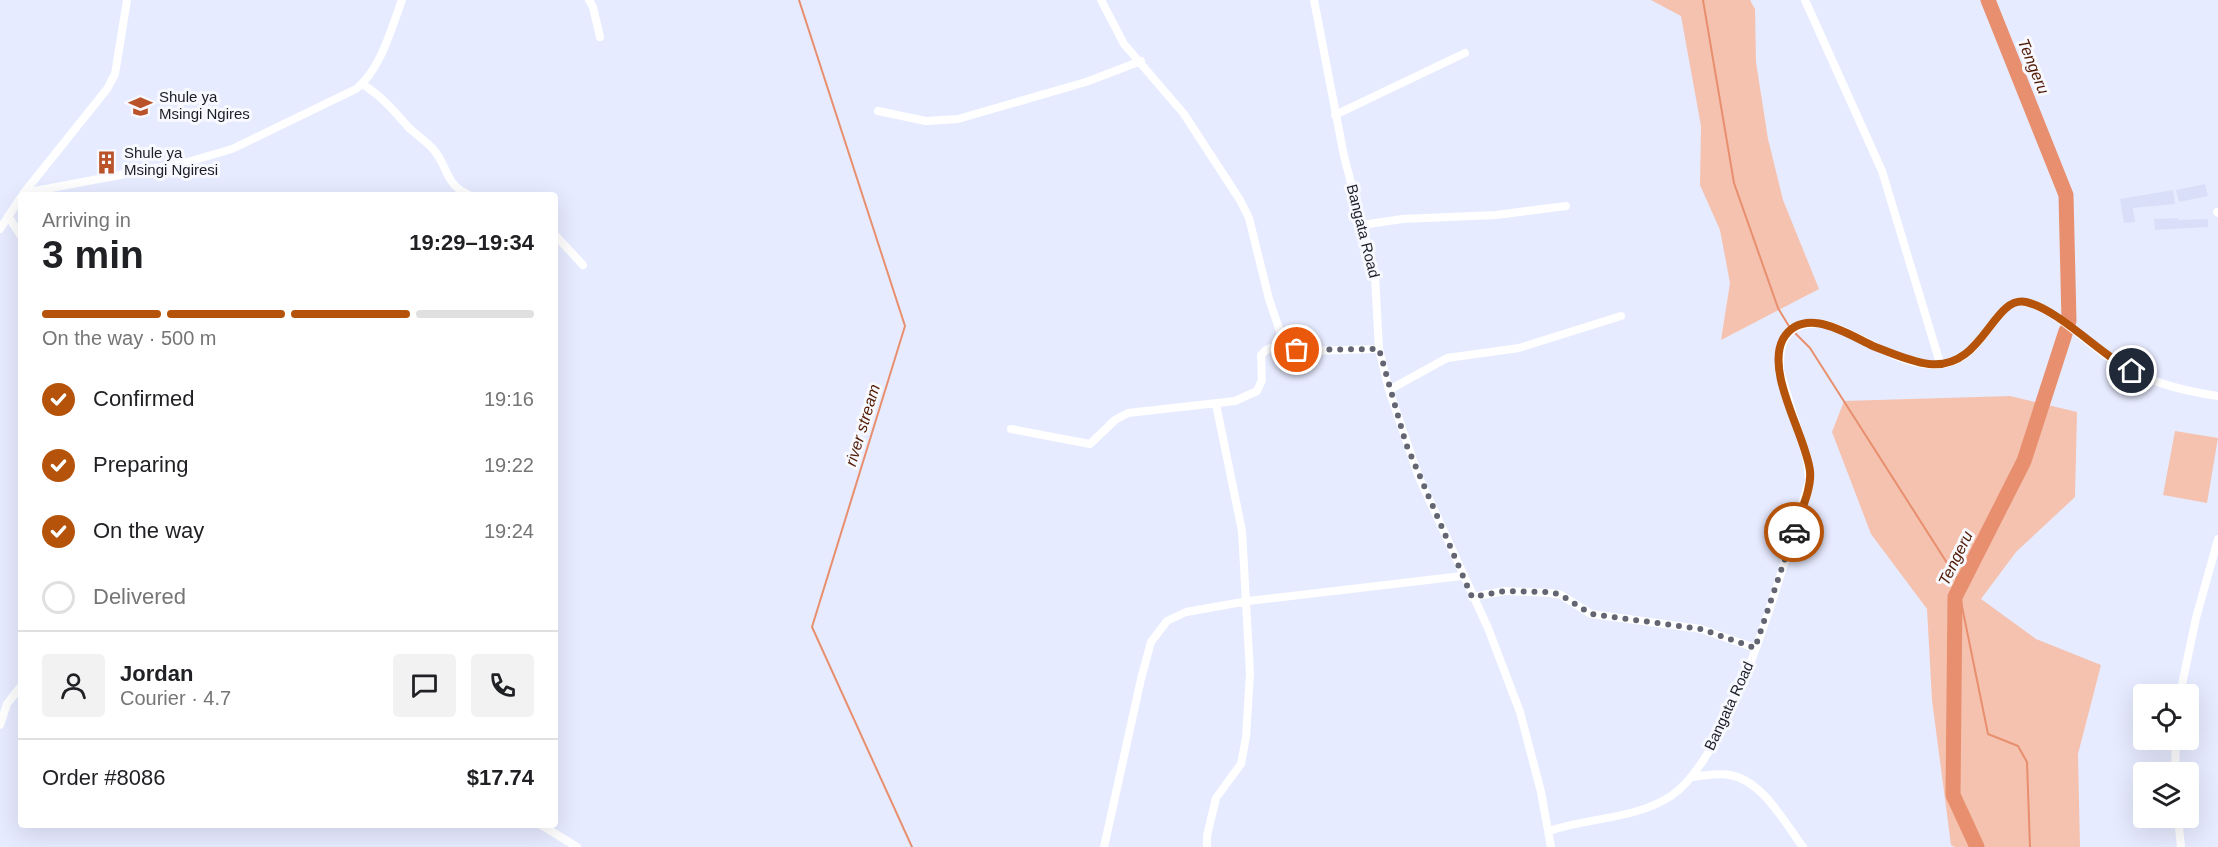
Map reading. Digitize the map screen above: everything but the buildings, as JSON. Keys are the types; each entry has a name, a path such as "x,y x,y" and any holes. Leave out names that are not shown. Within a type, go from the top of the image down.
{"street":[{"path":"25,192 107,89 115,74 127,0"},
{"path":"38,192 184,163 232,149 362,84 382,50 402,0"},
{"path":"589,0 593,7 600,38"},
{"path":"1101,0 1124,44 1141,61 1190,123 1245,210 1269,299 1284,343 1297,350 1307,351 1379,349"},
{"name":"Bangata Road","path":"1314,0 1335,115 1375,275 1379,349 1389,390 1418,476 1462,576 1488,628 1527,732 1551,847"},
{"path":"1805,0 1882,171 1940,363"},
{"path":"1335,115 1464,53"},
{"path":"878,111 926,121 958,119 1086,82 1141,61"},
{"path":"362,84 385,100 410,128 432,147 439,157 449,182 464,192"},
{"path":"0,229 18,202"},
{"path":"1362,225 1402,219 1496,215 1566,206"},
{"path":"8,216 18,231"},
{"path":"558,238 583,265"},
{"name":"Bangata Road","path":"1549,831 1584,820 1617,817 1646,809 1670,797 1692,777 1718,737 1755,648 1809,481 1809,465 1780,371 1783,340 1800,326 1825,324 1914,361 1954,363 1965,356 2007,306 2019,301 2027,302 2061,321 2115,362 2132,371 2176,387 2218,396"},
{"path":"1389,390 1447,358 1520,348 1621,316"},
{"path":"1011,429 1089,444 1115,420 1128,413 1235,401 1257,391 1262,380 1261,355 1266,350 1284,343"},
{"path":"1207,847 1208,828 1216,798 1241,764 1246,737 1250,673 1248,602 1242,531 1216,404"},
{"path":"2182,684 2196,618 2218,539"},
{"path":"1104,847 1151,642 1167,621 1186,612 1248,602 1462,576"},
{"path":"1472,597 1505,591 1550,592 1561,595 1591,614 1701,629 1755,648"},
{"path":"0,725 7,704 18,690"},
{"path":"1692,777 1717,774 1744,779 1758,791 1803,847"},
{"path":"546,828 577,847"},
{"path":"2179,828 2181,847"}],"shaded area":[{"path":"1651,0 1750,0 1755,9 1756,62 1768,139 1783,200 1819,289 1721,340 1730,283 1720,230 1700,185 1701,126 1681,16"},
{"path":"2205,184 2208,196 2179,202 2176,190"},
{"path":"2173,190 2175,204 2133,208 2135,222 2124,223 2120,199"},
{"path":"2178,218 2178,220 2208,219 2208,227 2155,230 2154,219"},
{"path":"2010,396 2077,412 2075,497 2016,552 1981,599 2036,639 2101,665 2078,754 2080,847 1955,847 1951,845 1932,700 1927,609 1871,534 1832,432 1844,401"},
{"path":"2175,431 2218,438 2207,503 2163,495"}],"waterway":[{"name":"river stream","path":"799,0 905,326 812,627 912,847"},
{"path":"1703,0 1734,183 1778,308 1790,328"},
{"name":"Tengeru","path":"1988,0 2066,195 2069,321"},
{"name":"Tengeru","path":"1977,847 1953,795 1955,597 2024,461 2066,331"},
{"path":"1794,332 1810,348 1956,577 1988,734 2018,746 2027,762 2030,847"}],"way so far":[{"path":"1297,350 1379,349 1397,419 1406,444 1472,597 1505,591 1550,592 1561,595 1591,614 1701,629 1718,633 1755,648 1794,532"}],"place":[{"name":"Shule ya Msingi Ngires","path":"141,106"},
{"name":"Shule ya Msingi Ngiresi","path":"106,162"}],"route":[{"path":"1794,532 1810,471 1780,371 1779,356 1783,340 1792,330 1800,326 1809,323 1825,324 1873,346 1914,361 1931,365 1954,363 1965,356 1980,340 2007,306 2019,301 2027,302 2061,321 2115,362 2132,371"}]}
